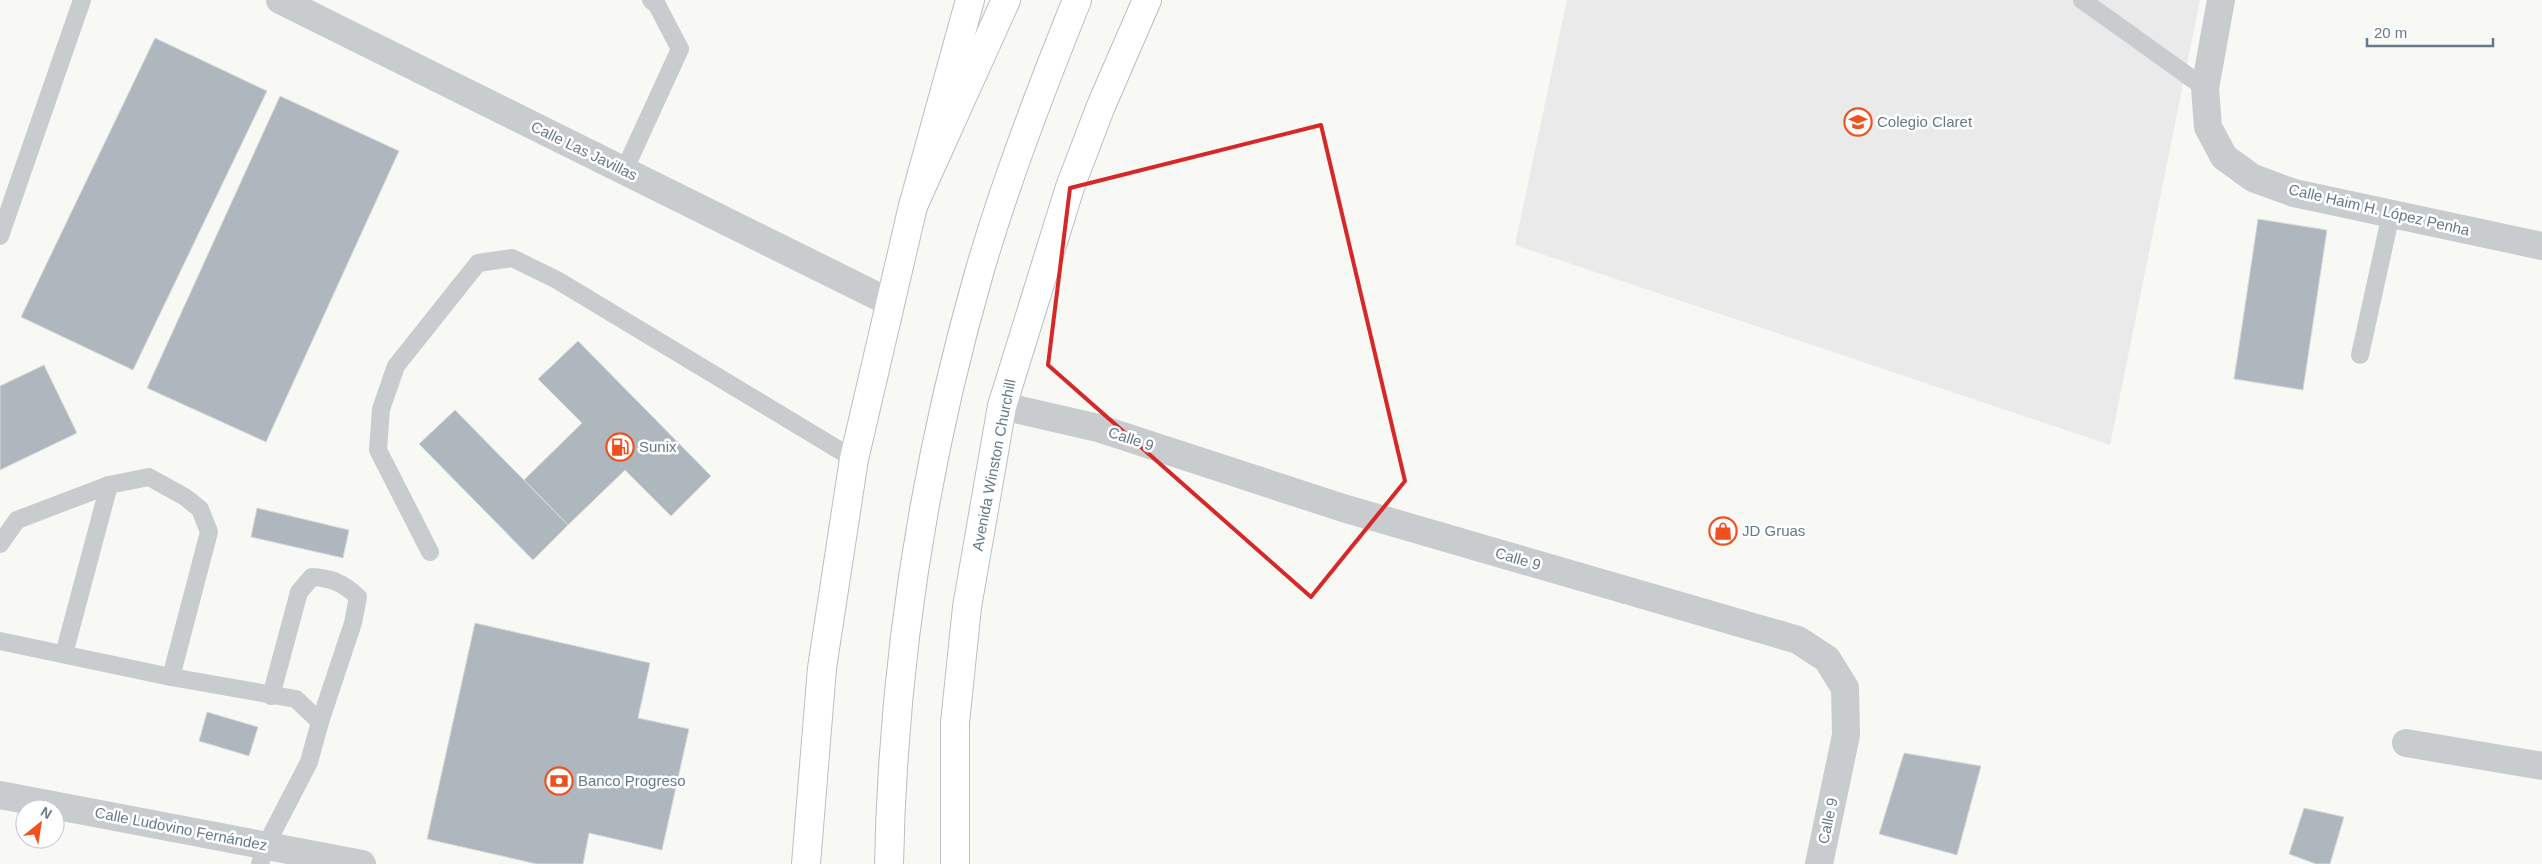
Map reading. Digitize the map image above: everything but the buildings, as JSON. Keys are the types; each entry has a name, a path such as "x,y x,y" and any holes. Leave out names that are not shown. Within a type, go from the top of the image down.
{"main road":[{"path":"806,864 822,668 854,459 889,302 913,206 970,0"},
{"path":"913,206 1006,0"},
{"path":"889,864 891,792 906,626 932,468 952,377 979,273 1020,145 1077,0"},
{"name":"Avenida Winston Churchill","path":"955,864 954,723 967,607 1002,406 1070,187 1101,106 1147,0"}],"street":[{"name":"Calle Las Javillas","path":"280,0 889,302"},
{"path":"2205,88 2221,0"},
{"name":"Calle Haim H. López Penha","path":"2205,88 2208,127 2224,157 2253,178 2294,193 2542,246"},
{"name":"Calle 9","path":"1002,406 1098,428 1343,508 1798,640 1827,659 1845,688 1846,735 1819,864"},
{"path":"2406,743 2542,766"},
{"name":"Calle Ludovino Fernández","path":"0,796 263,855 362,864"}],"lane":[{"path":"0,236 82,0"},
{"path":"624,171 680,49 657,5 652,0"},
{"path":"2082,0 2205,88"},
{"path":"2360,355 2391,214"},
{"path":"430,552 378,450 381,409 396,366 478,263 512,258 557,280 854,459"},
{"path":"0,544 17,520 109,485 149,477 185,497 200,509 209,532 171,677"},
{"path":"64,654 109,485"},
{"path":"263,855 309,762 320,722 353,623 358,597 343,583 329,578 312,576 299,592 271,696"},
{"path":"0,641 171,677 296,699 320,722"}],"highlighted area":[{"path":"1321,125 1405,481 1311,597 1048,365 1070,188"}],"shaded area":[{"name":"Colegio Claret","path":"1567,0 2200,0 2110,445 1515,245"}],"place":[{"name":"Colegio Claret","path":"1858,122"},
{"name":"Sunix","path":"620,447"},
{"name":"JD Gruas","path":"1723,531"},
{"name":"Banco Progreso","path":"559,781"}]}
